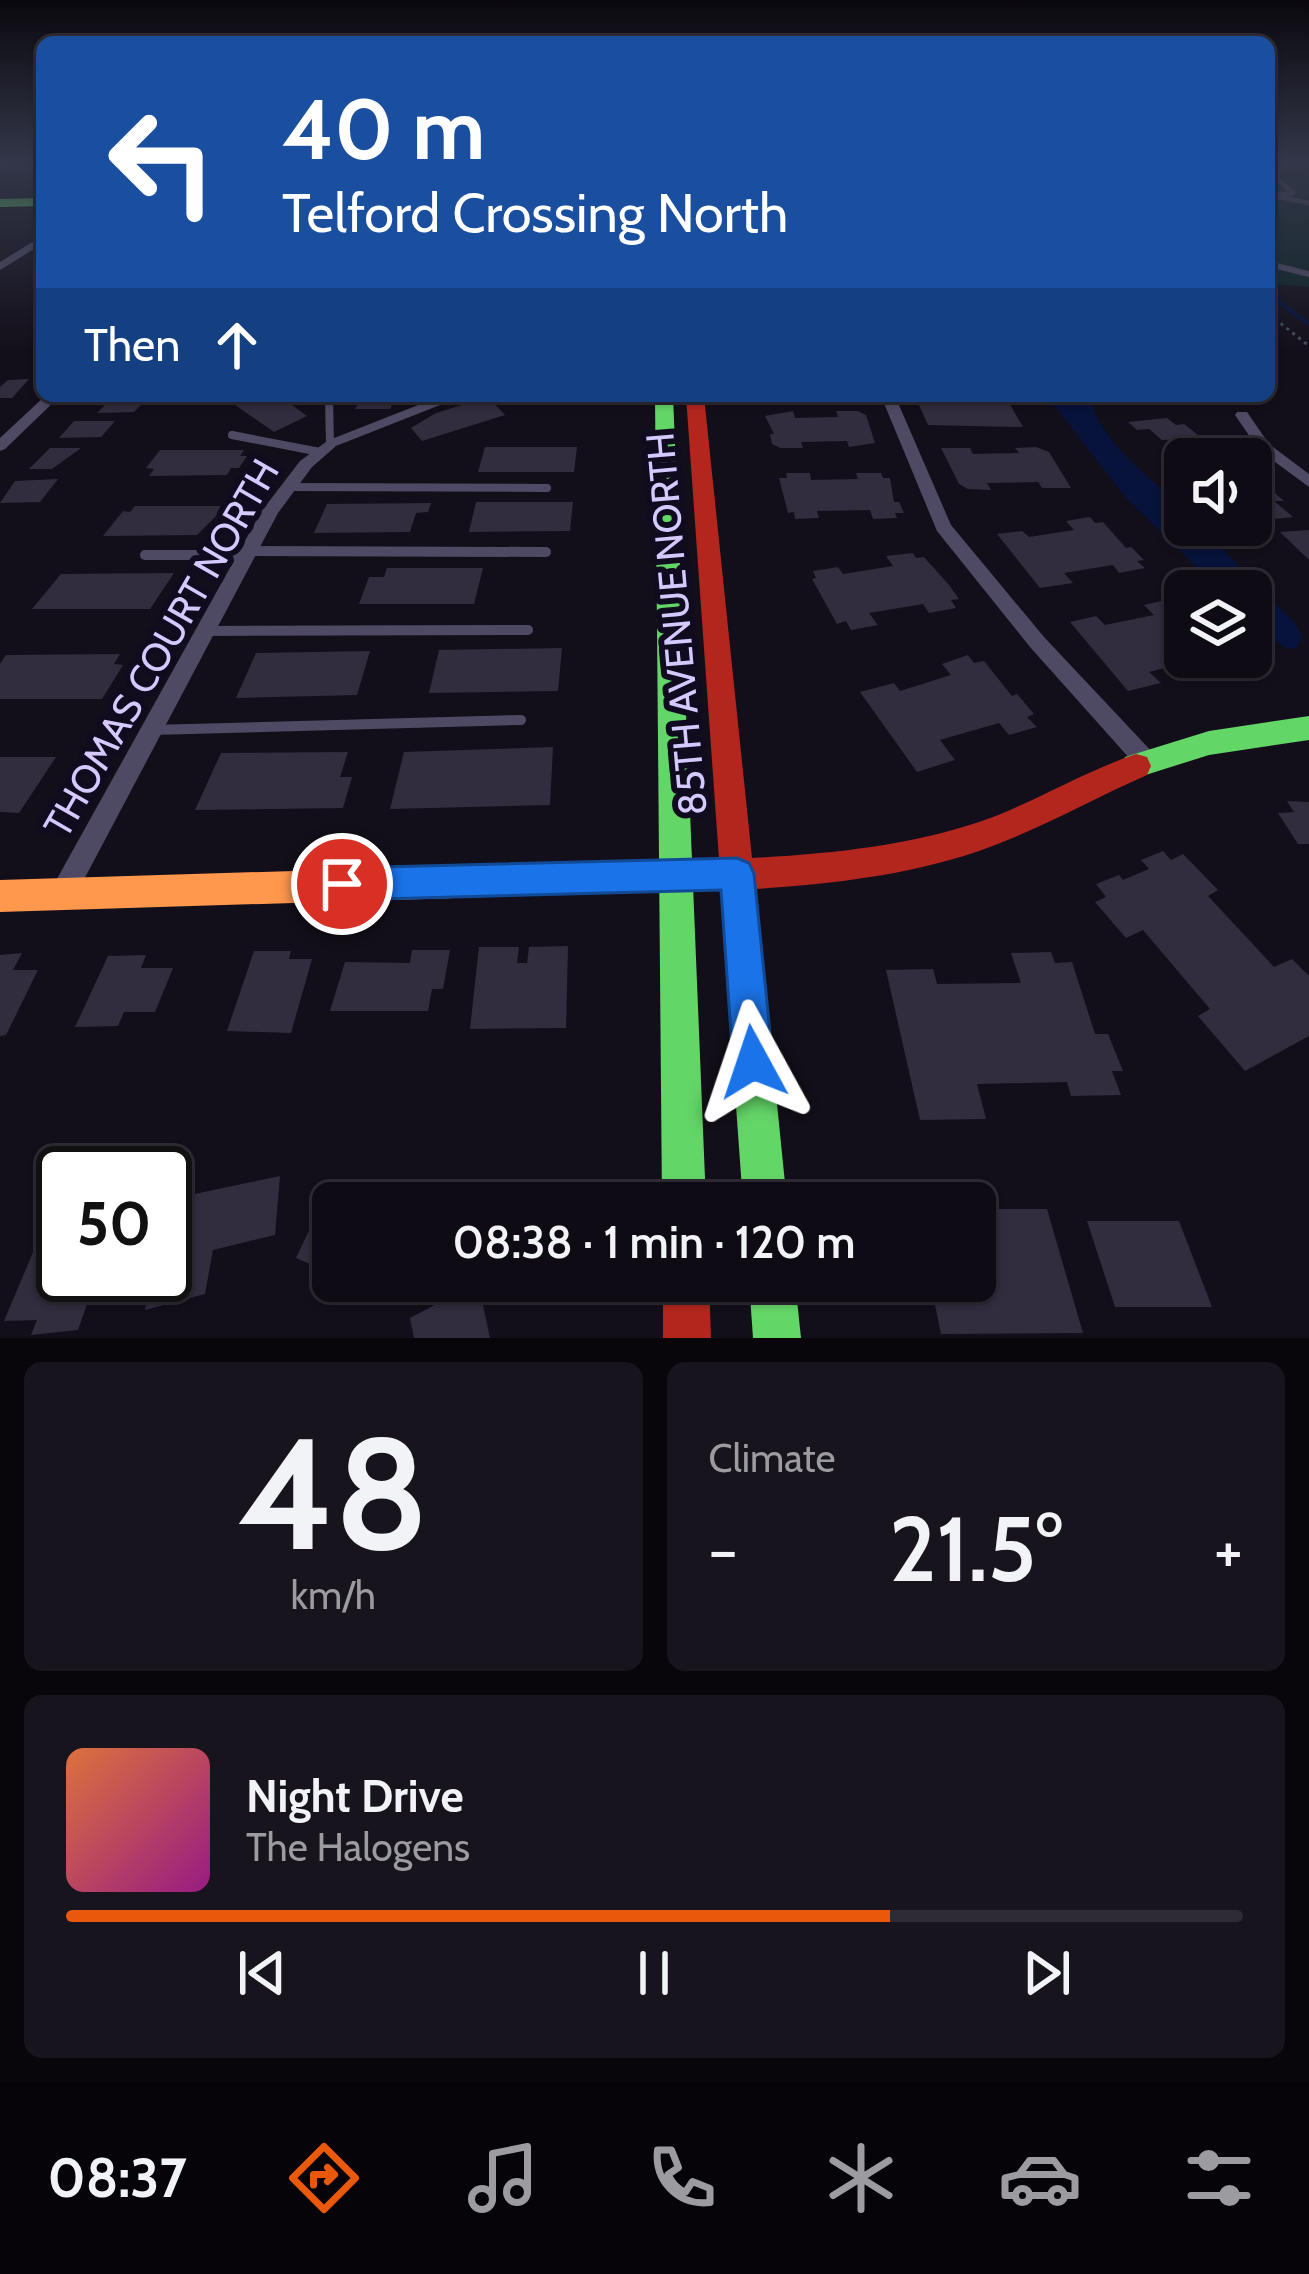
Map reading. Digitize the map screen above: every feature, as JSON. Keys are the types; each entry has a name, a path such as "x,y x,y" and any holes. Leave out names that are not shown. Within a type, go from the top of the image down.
{"main road":[{"name":"85TH AVENUE NORTH","path":"664,402 683,1182"},
{"name":"85TH AVENUE NORTH","path":"696,402 763,1182"},
{"path":"0,896 737,874 881,862 960,842 1034,815 1147,762 1227,739 1309,728"},
{"path":"686,1302 687,1338"},
{"path":"774,1302 777,1338"}],"street":[{"path":"0,267 36,243"},
{"path":"0,446 47,402"},
{"path":"890,402 937,515 952,538 1084,697 1147,762"},
{"path":"1242,415 1264,447 1309,482"},
{"name":"THOMAS COURT NORTH","path":"62,895 248,553 287,487 325,448"}],"lane":[{"path":"1275,266 1309,274"},
{"path":"325,448 329,402"},
{"path":"232,435 325,448 437,402"},
{"path":"287,487 547,488"},
{"path":"145,555 546,552"},
{"path":"205,631 527,630"},
{"path":"152,730 521,720"}],"path":[{"path":"1275,319 1309,346"}],"green space":[{"path":"1275,225 1309,225 1309,287 1275,284"}],"water":[{"path":"1052,402 1092,402 1115,444 1164,492 1164,535 1125,497"},
{"path":"1175,546 1220,546 1243,570 1200,570"},
{"path":"1272,600 1303,637 1296,649 1285,648 1272,638"}],"building":[{"path":"29,379 12,398 0,398 0,387 8,380"},
{"path":"231,402 288,402 307,416 274,432"},
{"path":"359,402 393,402 390,409 355,409"},
{"path":"472,402 493,402 505,415 422,441 411,428 436,413"},
{"path":"918,402 1008,402 1023,427 928,425"},
{"path":"142,404 134,412 97,413 105,405 90,405"},
{"path":"793,411 795,418 838,417 836,411 858,411 866,415 875,443 849,447 847,441 801,442 803,448 780,448 772,444 770,434 774,434 765,416"},
{"path":"1167,418 1202,438 1162,440 1149,429 1137,430 1128,422"},
{"path":"74,421 115,421 101,437 59,438"},
{"path":"485,447 577,447 574,472 478,472"},
{"path":"50,448 81,448 52,469 29,469"},
{"path":"941,448 970,448 973,454 1019,453 1015,448 1049,452 1071,488 1042,488 1038,482 987,483 991,490 968,489 959,484"},
{"path":"160,450 244,450 240,456 247,456 227,475 149,476 154,469 146,468"},
{"path":"786,473 810,473 811,480 858,479 856,473 881,473 890,478 894,502 899,502 904,513 873,519 870,510 817,511 819,518 795,519 794,512 788,513 779,478 787,478"},
{"path":"58,479 40,502 0,503 15,481"},
{"path":"1272,491 1284,501 1274,501 1293,517 1272,519"},
{"path":"476,502 573,502 570,531 469,532"},
{"path":"431,503 428,512 416,513 410,532 314,533 327,504"},
{"path":"135,506 226,506 197,535 103,536 123,511 130,512"},
{"path":"1090,517 1095,523 1103,522 1126,548 1131,547 1144,560 1137,561 1145,568 1119,573 1113,565 1064,573 1073,583 1040,588 997,534 1022,531 1029,537 1074,530 1066,521"},
{"path":"1309,530 1309,560 1280,532"},
{"path":"913,553 916,558 924,557 949,585 959,599 951,600 956,608 929,613 923,604 869,613 878,625 851,630 846,621 837,624 812,579 816,578 813,571 838,567 843,574 893,566 886,556"},
{"path":"387,568 483,568 474,604 359,604 369,577 384,577"},
{"path":"174,573 150,609 32,609 61,574"},
{"path":"1164,600 1164,668 1149,672 1161,683 1128,691 1070,622 1096,616 1105,625 1154,615 1144,605"},
{"path":"562,648 558,691 429,693 439,650"},
{"path":"370,651 357,695 236,698 256,653"},
{"path":"120,654 114,664 123,665 102,699 0,699 0,664 6,655"},
{"path":"968,655 974,663 984,661 1012,696 1017,694 1034,714 1027,717 1037,727 1009,735 999,723 940,740 955,760 917,772 860,692 894,683 900,691 951,675 942,664"},
{"path":"553,747 550,805 390,809 404,752"},
{"path":"348,752 340,777 352,777 343,808 195,810 221,753"},
{"path":"0,757 56,757 19,813 0,812"},
{"path":"1287,801 1309,802 1309,844 1298,844 1278,813 1294,812"},
{"path":"1163,851 1171,860 1183,854 1218,890 1208,896 1274,967 1292,959 1309,976 1309,1036 1245,1071 1198,1016 1210,1009 1143,930 1126,938 1095,902 1106,897 1096,884 1149,869 1141,860"},
{"path":"568,946 566,1028 470,1029 479,947 519,947 517,963 527,963 529,947"},
{"path":"412,950 450,950 443,989 432,989 428,1011 330,1011 345,962 410,963"},
{"path":"254,951 291,951 289,959 312,959 291,1033 227,1031"},
{"path":"1051,952 1055,963 1072,962 1095,1034 1108,1034 1123,1071 1112,1071 1121,1095 1071,1096 1067,1082 977,1084 986,1119 920,1120 886,970 933,969 937,984 1021,983 1011,953"},
{"path":"22,953 13,970 38,970 6,1035 0,1036 0,955"},
{"path":"146,955 141,968 173,968 155,1012 124,1012 118,1026 75,1027 108,956"},
{"path":"280,1176 275,1235 213,1250 205,1294 192,1297 192,1195"},
{"path":"996,1209 1047,1209 1083,1333 941,1334 934,1302 996,1302"},
{"path":"1087,1221 1179,1221 1212,1307 1115,1307"},
{"path":"312,1224 312,1265 296,1258"},
{"path":"36,1245 36,1302 88,1302 78,1330 31,1335 37,1320 4,1321"},
{"path":"147,1302 175,1302 145,1310"},
{"path":"440,1302 482,1302 490,1338 414,1338 410,1318"}],"waterway":[{"path":"1275,299 1309,324"}],"traffic: fast":[{"path":"664,402 683,1182"},
{"path":"1136,766 1209,743 1309,728"},
{"path":"741,925 763,1182"},
{"path":"774,1302 777,1338"}],"traffic: slow":[{"path":"0,896 613,877"}],"traffic: jam":[{"path":"696,402 741,925"},
{"path":"613,877 797,871 887,860 976,837 1136,766"},
{"path":"686,1302 687,1338"}],"route":[{"path":"342,884 737,874 753,1062"}]}
